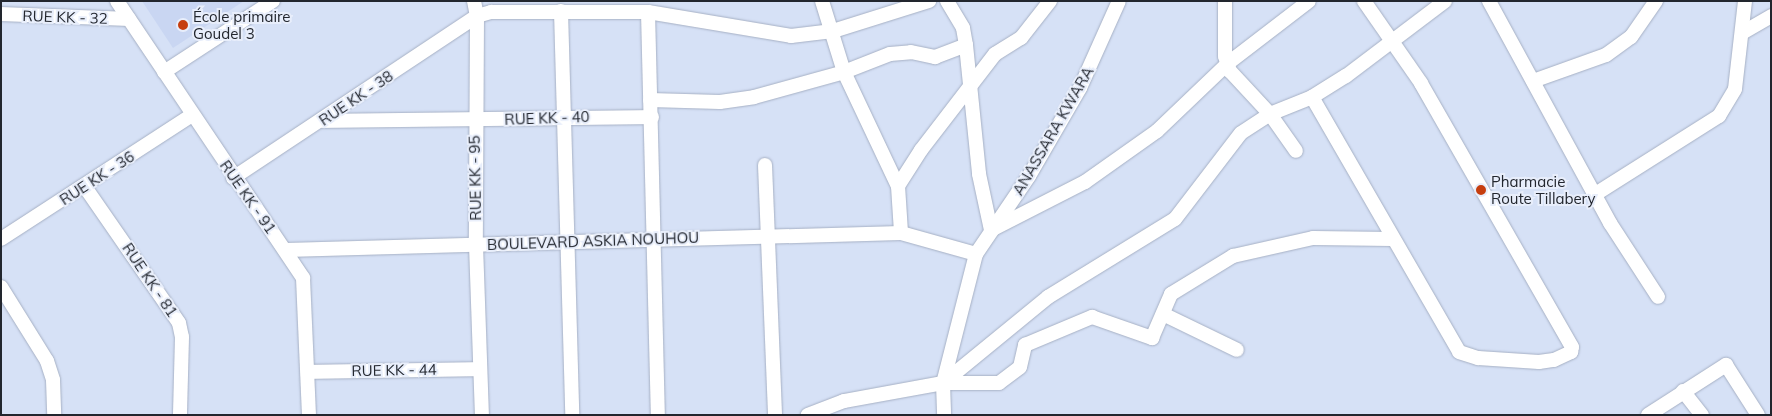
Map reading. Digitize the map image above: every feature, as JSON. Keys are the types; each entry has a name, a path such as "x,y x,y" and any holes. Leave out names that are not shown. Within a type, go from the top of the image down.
{"street":[{"name":"RUE KK - 91","path":"117,1 233,178 286,250 303,278 309,372 309,415"},
{"path":"164,72 273,1"},
{"name":"RUE KK - 95","path":"474,1 477,16 475,120 476,244 482,415"},
{"path":"822,1 833,31 844,72 898,186 901,233"},
{"path":"477,16 507,10 648,12 780,36 833,31 928,1"},
{"path":"898,186 949,112 970,90 995,54 1026,33 1050,1"},
{"name":"ANASSARA KWARA","path":"944,415 943,383 976,254 1029,176 1080,88 1119,1"},
{"path":"1225,1 1227,64 1270,114 1296,151"},
{"path":"955,4 963,28 966,45 982,198 991,230 1085,182 1157,131 1227,64 1309,1"},
{"path":"1312,97 1392,239 1459,352 1478,358 1539,362 1554,360 1571,352 1572,347 1421,83 1394,40 1364,1"},
{"path":"943,383 1048,297 1174,218 1241,133 1270,114 1312,97 1394,40 1445,1"},
{"path":"1488,1 1594,196 1658,297"},
{"path":"1533,81 1606,55 1631,37 1656,1"},
{"path":"1594,196 1719,116 1735,89 1745,1"},
{"path":"562,11 572,415"},
{"path":"648,12 652,117 652,239 658,415"},
{"name":"RUE KK - 32","path":"1,14 129,19"},
{"name":"RUE KK - 38","path":"233,178 323,121 477,16"},
{"path":"1742,33 1771,16"},
{"path":"650,100 720,102 754,97 844,72 890,54 911,52 935,56 966,45"},
{"name":"RUE KK - 36","path":"1,239 86,187 192,115"},
{"name":"RUE KK - 40","path":"323,121 475,120 564,116 652,117"},
{"path":"765,165 775,415"},
{"name":"RUE KK - 81","path":"86,187 179,323 182,337 180,415"},
{"name":"BOULEVARD ASKIA NOUHOU","path":"286,250 569,240 768,238 901,233 976,254"},
{"path":"812,414 844,401 943,383 999,383 1020,367 1025,345 1092,317 1152,338 1171,294 1233,256 1312,238 1392,239"},
{"path":"1,287 47,361 53,380 54,415"},
{"path":"1162,314 1237,350"},
{"path":"1648,415 1726,364 1758,415"},
{"name":"RUE KK - 44","path":"309,372 480,369"},
{"path":"1683,391 1702,415"}],"shaded area":[{"name":"École primaire Goudel 3","path":"142,1 244,1 173,48"}],"place":[{"name":"École primaire Goudel 3","path":"183,25"},
{"name":"Pharmacie Route Tillabery","path":"1481,190"}]}
